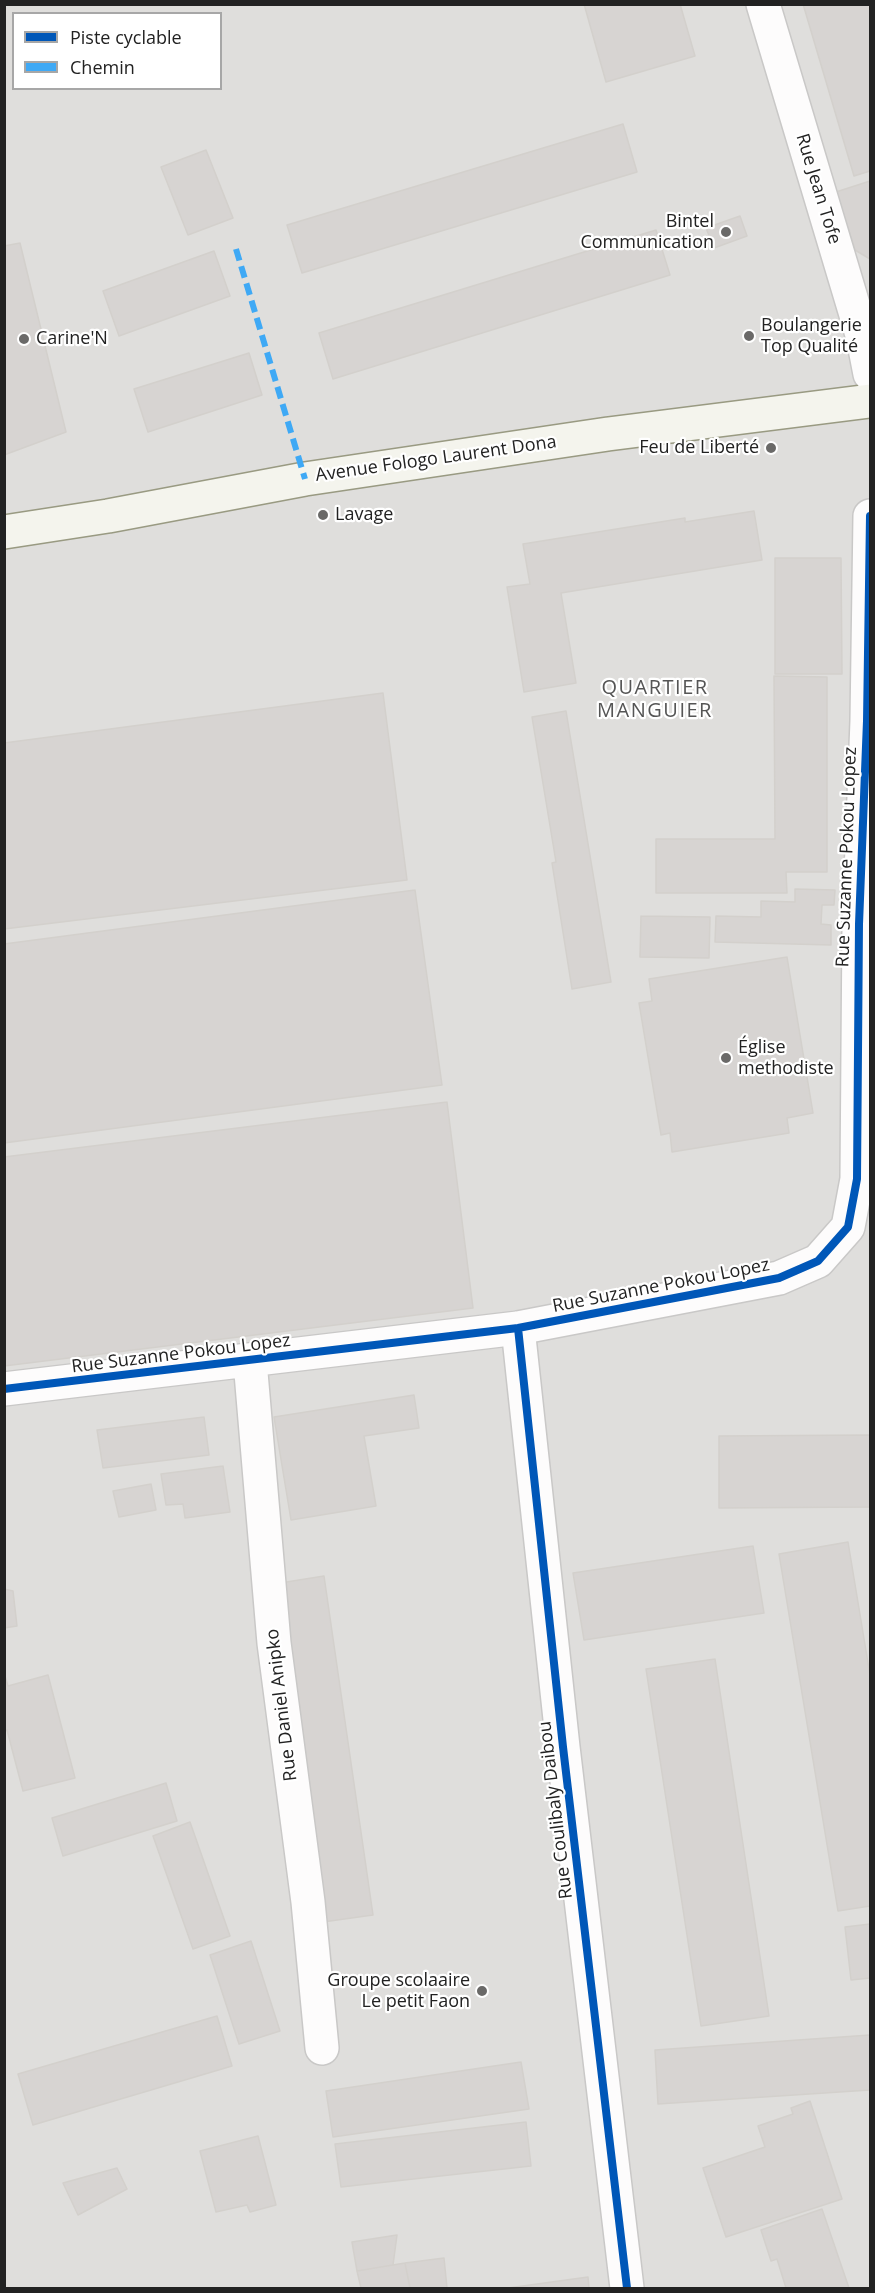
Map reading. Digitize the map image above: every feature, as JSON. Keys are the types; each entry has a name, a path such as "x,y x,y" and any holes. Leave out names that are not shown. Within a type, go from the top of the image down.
{"street":[{"name":"Rue Jean Tofe","path":"763,4 863,338 870,374"},
{"name":"Avenue Fologo Laurent Dona","path":"4,532 108,516 305,479 608,434 870,401"},
{"name":"Rue Suzanne Pokou Lopez","path":"4,1389 518,1328 779,1278 818,1261 848,1227 857,1179 859,924 866,733 870,516"},
{"name":"Rue Coulibaly Daibou","path":"518,1328 563,1747 627,2289"},
{"name":"Rue Daniel Anipko","path":"250,1361 274,1643 308,1902 322,2048"}],"shaded area":[{"path":"5,5 870,5 870,2288 5,2288"}],"building":[{"path":"584,4 680,4 695,56 606,82"},
{"path":"803,4 870,4 870,171 854,176"},
{"path":"623,124 637,172 302,273 287,225"},
{"path":"206,150 233,218 188,235 161,167"},
{"path":"870,181 870,259 855,250 836,192"},
{"name":"Bintel Communication","path":"740,216 747,236 714,248 706,228"},
{"path":"656,230 670,275 333,379 319,333"},
{"name":"Carine'N","path":"20,243 66,432 4,455 4,246"},
{"path":"214,251 230,296 119,336 103,291"},
{"path":"249,353 262,395 148,432 134,389"},
{"path":"754,511 762,560 561,593 576,683 524,692 507,587 530,584 523,544 685,518 685,522"},
{"path":"775,558 841,558 842,674 775,674"},
{"path":"774,676 827,677 827,872 786,872 787,893 656,893 656,839 775,839"},
{"path":"383,693 407,880 4,929 4,743"},
{"path":"566,711 611,982 572,989 552,863 556,862 532,717"},
{"path":"795,889 835,890 834,905 822,905 821,924 831,925 831,945 715,942 716,916 761,917 761,901 795,902"},
{"path":"415,890 442,1085 4,1143 4,944"},
{"path":"641,916 710,917 709,958 640,957"},
{"name":"Église methodiste","path":"787,957 813,1113 787,1118 789,1133 672,1152 670,1133 661,1135 639,1003 652,1001 649,979"},
{"path":"447,1102 473,1308 4,1366 4,1157"},
{"path":"414,1395 419,1428 364,1436 376,1506 291,1520 274,1417"},
{"path":"204,1417 209,1455 103,1468 97,1430"},
{"path":"870,1435 870,1507 719,1508 719,1436"},
{"path":"223,1466 230,1512 185,1518 183,1504 166,1505 161,1474"},
{"path":"151,1484 156,1510 119,1517 113,1491"},
{"path":"848,1542 870,1675 870,1906 838,1911 779,1554"},
{"path":"753,1546 764,1613 584,1640 573,1573"},
{"path":"324,1576 373,1915 323,1922 274,1584"},
{"path":"4,1589 13,1591 17,1626 4,1628"},
{"path":"715,1659 769,2016 701,2026 646,1669"},
{"path":"4,1673 8,1686 48,1675 75,1778 23,1791 7,1730 4,1731"},
{"path":"166,1783 177,1821 63,1856 52,1818"},
{"path":"190,1822 230,1936 193,1949 153,1836"},
{"path":"870,1924 870,1978 851,1980 845,1927"},
{"path":"251,1941 280,2031 239,2044 210,1955"},
{"path":"217,2016 232,2066 33,2125 18,2074"},
{"path":"870,2035 870,2090 658,2104 655,2050"},
{"path":"521,2062 529,2109 333,2137 326,2091"},
{"path":"810,2101 842,2199 726,2237 703,2168 765,2147 758,2126 793,2114 791,2108"},
{"path":"526,2122 531,2166 341,2187 335,2144"},
{"path":"258,2136 276,2205 250,2212 247,2205 216,2212 200,2151"},
{"path":"117,2168 127,2189 78,2215 63,2183"},
{"path":"822,2209 849,2288 786,2288 777,2259 771,2261 761,2230"},
{"path":"397,2235 393,2265 357,2271 352,2242"},
{"path":"444,2258 447,2288 410,2288 405,2263"},
{"path":"405,2263 410,2288 361,2288 357,2271"},
{"path":"588,2277 589,2288 508,2288"}],"marked path":[{"path":"236,249 305,479"}],"cycle path":[{"path":"4,1389 518,1328 779,1278 818,1261 848,1227 857,1179 859,924 867,721 870,516"},
{"path":"518,1328 563,1747 627,2288"}],"place":[{"name":"Bintel Communication","path":"726,232"},
{"name":"Boulangerie Top Qualité","path":"749,336"},
{"name":"Carine'N","path":"24,339"},
{"name":"Feu de Liberté","path":"771,448"},
{"name":"Lavage","path":"323,515"},
{"name":"Église methodiste","path":"726,1058"},
{"name":"Groupe scolaaire Le petit Faon","path":"482,1991"}],"district":[{"name":"QUARTIER MANGUIER","path":"655,700"}]}
